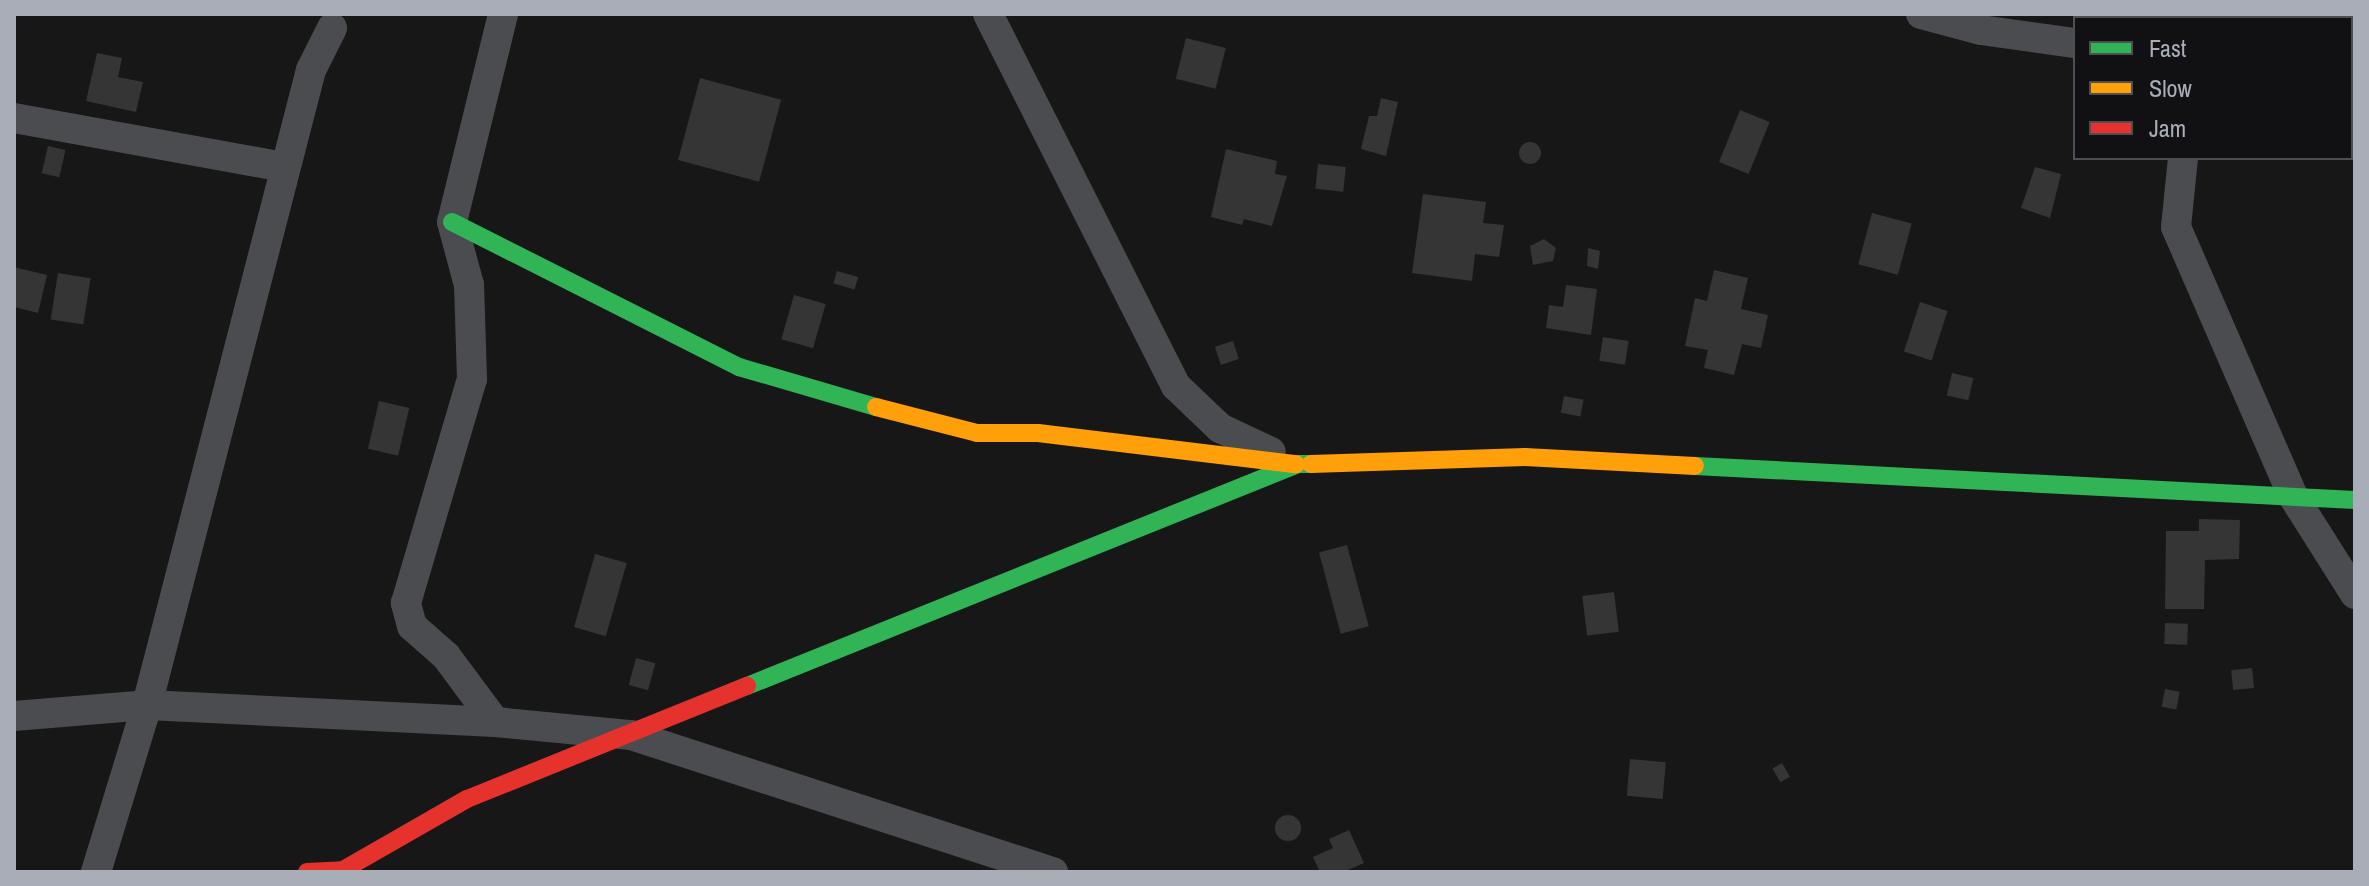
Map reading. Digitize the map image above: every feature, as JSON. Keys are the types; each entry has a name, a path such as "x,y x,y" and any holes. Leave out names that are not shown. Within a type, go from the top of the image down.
{"street":[{"path":"495,722 446,656 412,626 406,603 472,379 469,285 452,222 503,14"},
{"path":"988,14 1176,386 1220,428 1298,464"},
{"path":"1921,14 1981,30 2073,43"},
{"path":"96,872 147,705 311,70 332,28"},
{"path":"14,118 284,167"},
{"path":"2183,160 2176,227 2293,496 2355,594"},
{"path":"452,222 739,367 977,433 1038,433 1298,464 1525,457 2355,500"},
{"path":"307,872 343,870 467,799 1298,464"},
{"path":"14,716 147,705 495,722 631,735 1053,872"}],"building":[{"path":"1186,38 1226,48 1216,89 1176,79"},
{"path":"97,53 122,58 118,77 143,82 136,112 86,101"},
{"path":"700,78 781,100 759,182 678,160"},
{"path":"1381,98 1398,102 1386,156 1361,149 1369,116 1377,116"},
{"path":"1740,110 1770,122 1749,174 1719,162"},
{"path":"1526,142 1534,142 1541,153 1534,164 1526,164 1519,157 1519,149"},
{"path":"48,146 66,150 59,177 42,173"},
{"path":"1226,149 1277,161 1275,174 1287,176 1272,226 1244,219 1242,225 1211,217"},
{"path":"1318,164 1346,167 1343,192 1315,189"},
{"path":"2035,167 2061,174 2050,218 2021,208"},
{"path":"1423,194 1486,202 1483,223 1504,225 1499,257 1475,254 1472,281 1412,273"},
{"path":"1872,213 1912,224 1898,275 1858,264"},
{"path":"1544,239 1556,248 1553,261 1533,265 1530,246"},
{"path":"1588,248 1600,251 1598,269 1587,266"},
{"path":"14,267 47,275 38,313 14,307"},
{"path":"1714,270 1748,278 1741,309 1768,315 1761,348 1742,344 1734,375 1704,368 1708,350 1685,346 1695,298 1707,301"},
{"path":"837,271 858,277 855,290 833,283"},
{"path":"58,273 91,278 83,325 51,319"},
{"path":"1566,285 1597,289 1591,335 1546,328 1549,305 1563,307"},
{"path":"794,295 826,304 813,348 781,339"},
{"path":"1920,302 1948,311 1932,360 1904,351"},
{"path":"1603,337 1629,341 1625,365 1599,361"},
{"path":"1233,341 1239,359 1221,365 1215,347"},
{"path":"1952,373 1973,378 1968,400 1947,395"},
{"path":"1564,396 1584,400 1580,417 1561,413"},
{"path":"379,401 409,408 398,456 368,449"},
{"path":"2199,519 2240,520 2239,559 2205,560 2204,609 2165,609 2166,531 2199,531"},
{"path":"1347,545 1369,626 1341,634 1319,553"},
{"path":"595,554 627,563 606,636 574,627"},
{"path":"1614,592 1619,632 1587,636 1582,596"},
{"path":"2165,623 2188,624 2187,645 2164,644"},
{"path":"636,658 655,663 648,690 629,685"},
{"path":"2252,668 2254,688 2233,690 2231,670"},
{"path":"2165,689 2180,692 2176,710 2162,707"},
{"path":"1630,759 1666,762 1663,799 1627,796"},
{"path":"1782,763 1790,777 1780,782 1772,769"},
{"path":"1288,815 1297,819 1301,828 1297,837 1288,841 1279,837 1275,828 1279,819"},
{"path":"1349,830 1364,863 1343,872 1320,872 1313,857 1333,848 1329,839"}],"traffic: fast":[{"path":"452,222 739,367 876,407"},
{"path":"747,686 1298,464 1311,464"},
{"path":"1695,466 2355,500"}],"traffic: slow":[{"path":"876,407 977,433 1038,433 1296,464"},
{"path":"1311,464 1525,457 1695,466"}],"traffic: jam":[{"path":"307,872 343,870 467,799 747,686"}]}
